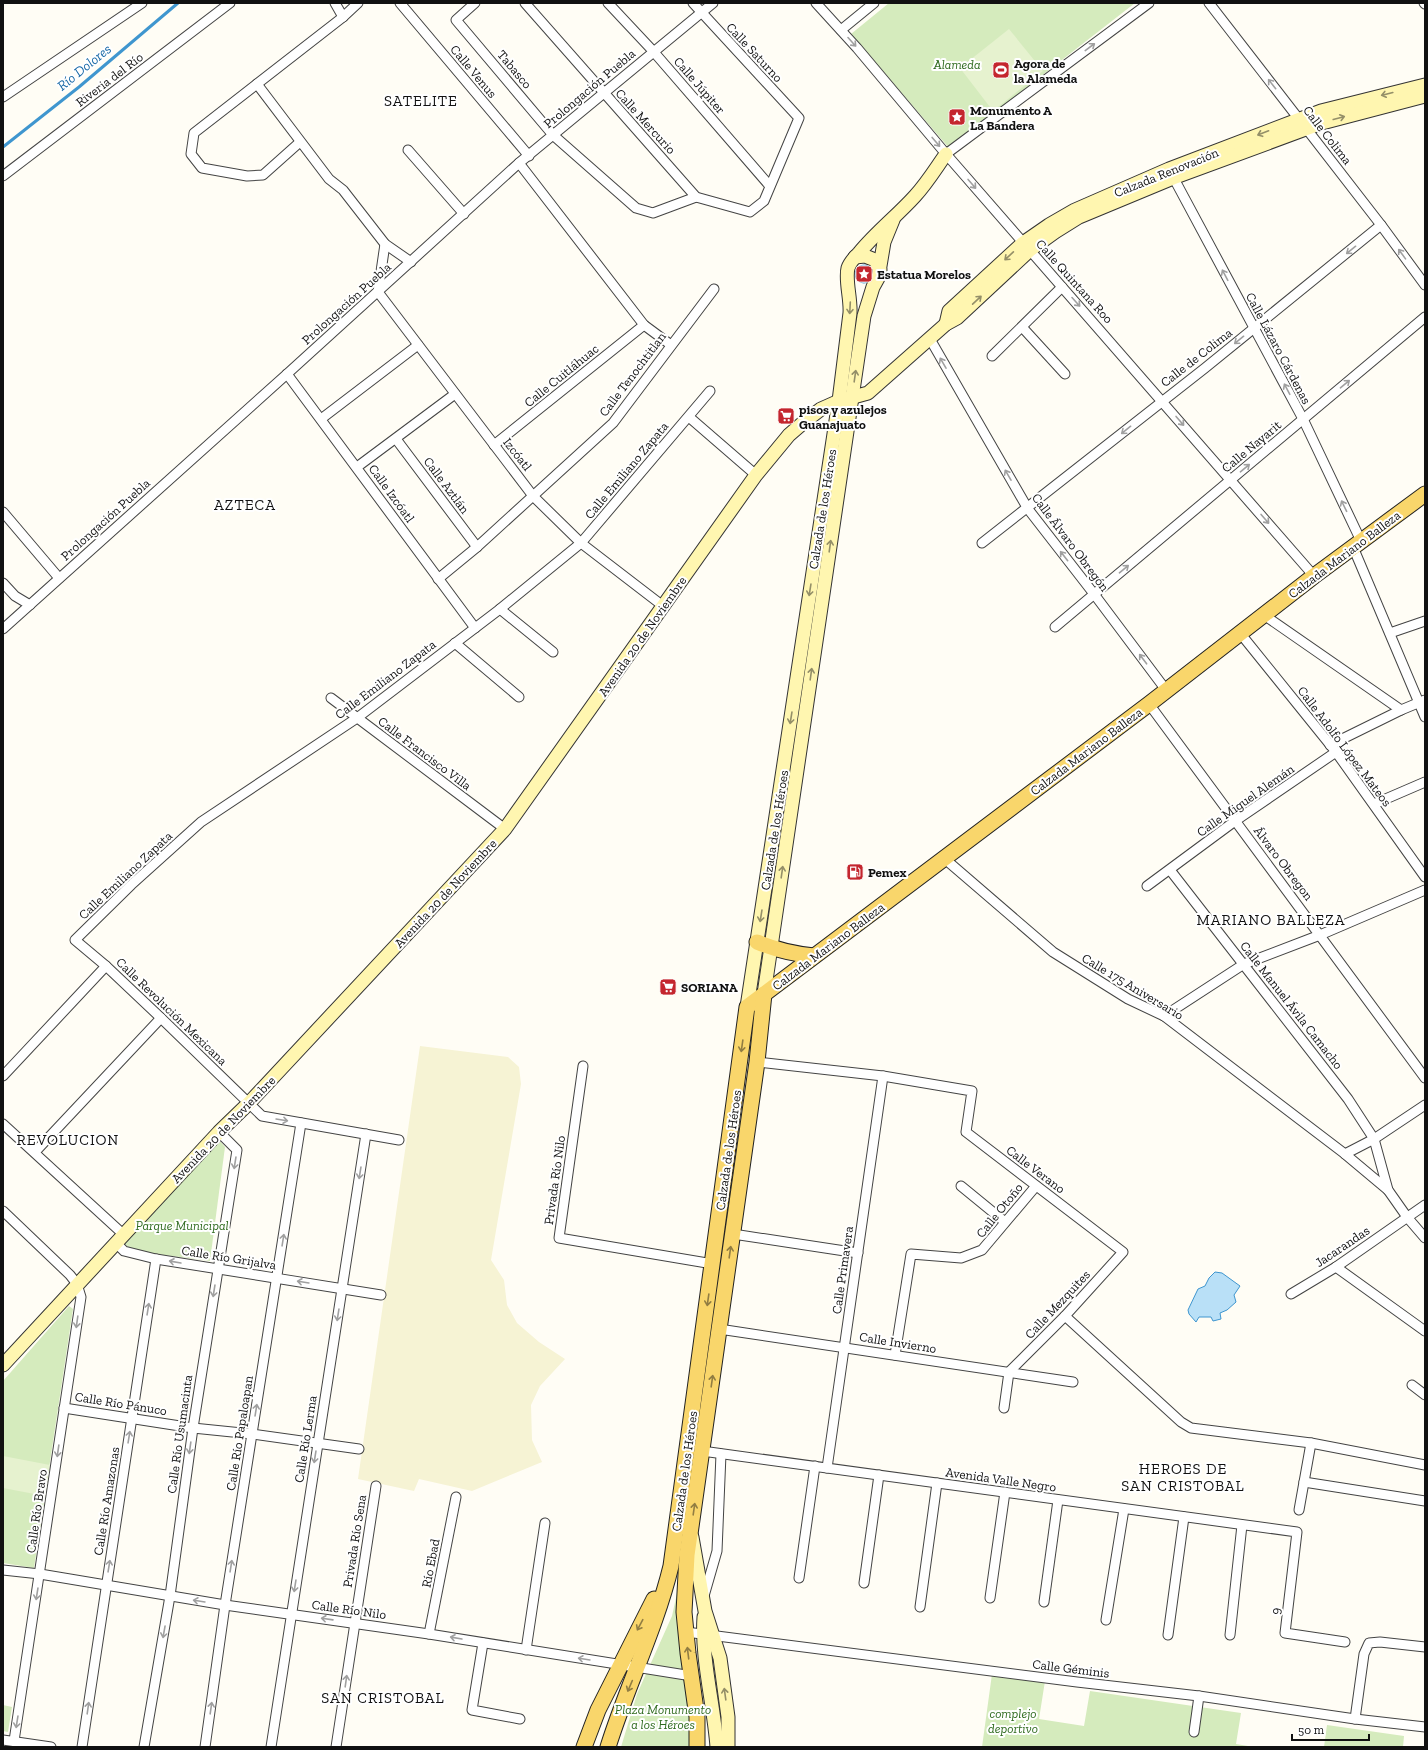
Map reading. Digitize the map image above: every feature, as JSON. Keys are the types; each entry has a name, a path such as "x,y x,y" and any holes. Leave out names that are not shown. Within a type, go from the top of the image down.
{"main road":[{"name":"Calzada Mariano Balleza","path":"747,1007 1149,704 1314,576 1425,494"},
{"path":"764,945 794,954 814,956"},
{"name":"Calzada de los Héroes","path":"697,1747 697,1717 684,1612 685,1585 691,1530 757,1062 764,994"},
{"name":"Calzada de los Héroes","path":"608,1747 616,1719 638,1668 664,1596 671,1566 747,1007"},
{"path":"584,1747 598,1710 671,1566"}],"street":[{"path":"3,97 142,3"},
{"name":"Riveria del Río","path":"3,176 230,3"},
{"path":"335,3 343,17"},
{"path":"300,142 262,175 247,176 202,168 191,154 194,133 343,17 358,3"},
{"name":"Calle Venus","path":"400,3 529,156"},
{"name":"Tabasco","path":"475,3 456,20 553,135 636,208 653,214 696,197"},
{"name":"Calle Mercurio","path":"524,3 696,197"},
{"name":"Calle Júpiter","path":"608,3 654,51 769,185"},
{"name":"Calle Saturno","path":"693,3 798,118 769,185"},
{"name":"Prolongación Puebla","path":"3,629 378,292 519,163 713,3"},
{"name":"Calle Quintana Roo","path":"816,3 1314,576"},
{"path":"841,30 874,3"},
{"path":"894,218 916,195 946,154 1148,3"},
{"name":"Calle Colima","path":"1209,3 1381,225 1425,285"},
{"path":"257,84 329,179 343,190 385,244 411,262"},
{"name":"Calzada Renovación","path":"852,398 868,393 946,324 949,312 1027,247 1049,225 1075,210 1303,124 1321,111 1425,84"},
{"name":"Calzada Renovación","path":"1303,124 1322,123 1425,96"},
{"path":"408,150 464,214"},
{"path":"519,163 644,325 671,345"},
{"name":"Calle Lázaro Cárdenas","path":"1171,174 1303,419 1357,544 1390,633 1422,701 1425,717"},
{"path":"696,197 750,212 764,201 769,185"},
{"name":"Calzada de los Héroes","path":"764,994 764,945 850,313 851,300 847,274 849,265 855,257 873,236 894,218"},
{"name":"Calzada de los Héroes","path":"747,1007 764,945 864,316 873,286 878,278 884,242 894,218"},
{"name":"Calle de Colima","path":"982,543 1028,509 1381,225"},
{"path":"378,292 385,244"},
{"path":"855,257 866,256 875,260 880,270"},
{"path":"847,279 853,287 864,290 873,286"},
{"path":"992,356 1062,287"},
{"name":"Calle Tenochtitlan","path":"438,579 477,547 613,423 714,289"},
{"name":"Izcóatl","path":"378,292 533,496 581,543 663,606"},
{"name":"Calle Nayarit","path":"1055,627 1425,317"},
{"name":"Calle Cuitláhuac","path":"494,445 644,325"},
{"path":"1022,327 1065,374"},
{"name":"Calle Álvaro Obregón","path":"930,339 1028,509 1166,690"},
{"path":"321,419 418,345"},
{"name":"Calle Izcóatl","path":"287,374 475,628"},
{"name":"Calle Emiliano Zapata","path":"76,940 131,885 201,822 357,718 500,609 581,543 710,391"},
{"path":"357,467 455,394"},
{"name":"Avenida 20 de Noviembre","path":"3,1365 219,1132 249,1103 505,829 756,475 789,435 804,422 821,410 839,401 852,398"},
{"path":"688,417 756,475"},
{"name":"Calle Aztlán","path":"396,439 477,547"},
{"path":"3,512 59,578"},
{"path":"3,583 14,596 30,605"},
{"path":"500,609 553,652"},
{"path":"1264,615 1401,710"},
{"path":"1390,633 1425,621"},
{"name":"Calle Adolfo López Mateos","path":"1240,633 1336,752 1425,877"},
{"path":"455,643 519,697"},
{"name":"Calle Francisco Villa","path":"331,698 505,829"},
{"path":"1330,745 1422,701"},
{"name":"Álvaro Obregon","path":"1149,704 1425,1078"},
{"name":"Calle Miguel Alemán","path":"1147,886 1235,821 1336,752"},
{"path":"1374,804 1425,782"},
{"name":"Calle 175 Aniversario","path":"945,859 1053,952 1128,999 1164,1016 1345,1154 1388,1190"},
{"name":"Calle Manuel Ávila Camacho","path":"1170,870 1348,1099 1374,1139 1388,1190"},
{"path":"1164,1016 1244,964 1320,935 1425,890"},
{"name":"Calle Revolución Mexicana","path":"76,940 161,1018 262,1116 399,1140"},
{"path":"3,1076 106,966"},
{"path":"36,1152 161,1018"},
{"path":"757,1062 883,1076"},
{"name":"Privada Río Nilo","path":"583,1066 560,1238 713,1264"},
{"name":"Calle Verano","path":"883,1076 972,1091 966,1132 1123,1252"},
{"name":"Calle Primavera","path":"827,1468 883,1076"},
{"path":"1345,1154 1374,1139 1425,1105"},
{"name":"Calle Río Papaloapan","path":"205,1747 225,1605 302,1123"},
{"name":"Calle Río Grijalva","path":"3,1124 36,1152 119,1239 124,1251 156,1259 381,1295"},
{"name":"Calle Río Usumacinta","path":"144,1747 170,1596 193,1428 237,1150 219,1132"},
{"name":"Calle Río Lerma","path":"271,1747 290,1614 366,1134"},
{"path":"961,1186 1005,1222"},
{"name":"Calle Otoño","path":"895,1355 911,1254 961,1258 982,1250 1036,1186"},
{"path":"1388,1190 1407,1217 1425,1238"},
{"name":"Jacarandas","path":"1291,1294 1336,1267 1425,1205"},
{"path":"3,1211 70,1275 77,1284"},
{"path":"733,1234 858,1253"},
{"name":"Calle Mezquites","path":"1009,1372 1065,1316 1123,1252"},
{"name":"Calle Río Amazonas","path":"82,1747 156,1259"},
{"path":"1336,1267 1425,1331"},
{"name":"Calle Río Bravo","path":"14,1741 81,1297 77,1284"},
{"path":"1065,1316 1181,1422 1191,1428 1311,1443 1425,1465"},
{"name":"Calle Invierno","path":"719,1329 1073,1382"},
{"path":"1004,1408 1009,1372"},
{"path":"1412,1385 1425,1395"},
{"name":"Calle Río Pánuco","path":"64,1408 132,1417 193,1428 252,1434 359,1449"},
{"path":"1299,1510 1311,1443"},
{"name":"Avenida Valle Negro","path":"702,1451 1297,1532"},
{"path":"704,1605 717,1551 721,1454"},
{"path":"799,1578 815,1466"},
{"path":"864,1583 879,1475"},
{"path":"1304,1482 1425,1501"},
{"path":"920,1607 936,1483"},
{"name":"Privada Río Sena","path":"336,1747 376,1486"},
{"path":"990,1598 1005,1492"},
{"name":"Río Ebad","path":"429,1634 456,1497"},
{"path":"1044,1602 1058,1500"},
{"path":"1106,1620 1124,1509"},
{"path":"1168,1635 1184,1517"},
{"path":"526,1650 545,1522"},
{"path":"1230,1635 1242,1525"},
{"path":"691,1530 708,1634 720,1658 721,1717 717,1747"},
{"name":"9","path":"1297,1532 1285,1633 1345,1642"},
{"name":"Calle Río Nilo","path":"3,1570 40,1574 225,1605 429,1634 692,1676"},
{"name":"Calle Géminis","path":"686,1632 1077,1682 1199,1696 1355,1719 1425,1727"},
{"path":"1355,1719 1364,1654 1369,1643 1380,1642 1425,1647"},
{"path":"483,1643 472,1710 520,1719"},
{"path":"1194,1732 1199,1696"},
{"path":"721,1717 728,1747"},
{"path":"3,1740 51,1747"}],"shaded area":[{"path":"420,1046 508,1057 519,1067 521,1084 491,1260 504,1280 507,1305 517,1323 539,1342 565,1359 540,1386 531,1405 532,1440 542,1462 472,1491 419,1479 414,1491 358,1479"}],"green space":[{"name":"Alameda","path":"889,3 1135,3 949,148 851,34"},
{"name":"Agora de la Alameda","path":"1009,29 1043,71 993,111 960,68"},
{"name":"Parque Municipal","path":"219,1140 225,1147 210,1261 133,1251 123,1243"},
{"path":"69,1306 73,1309 34,1568 3,1563 3,1381"},
{"path":"3,1456 50,1465 45,1496 3,1488"},
{"name":"Plaza Monumento a los Héroes","path":"684,1561 693,1747 621,1747 637,1694 672,1616"},
{"name":"complejo deportivo","path":"992,1674 1045,1681 1039,1719 1084,1726 1090,1691 1241,1713 1236,1744 1254,1747 982,1747"},
{"path":"3,1705 12,1707 8,1732 3,1731"},
{"path":"1327,1725 1404,1736 1403,1747 1324,1747"}],"water":[{"path":"860,265 868,265 873,270 871,281 868,283 860,283 855,278 855,270"},
{"path":"1215,1272 1222,1273 1240,1286 1234,1295 1236,1302 1227,1310 1220,1313 1221,1319 1213,1321 1211,1317 1199,1317 1196,1322 1189,1314 1188,1310 1198,1289 1205,1286 1209,1278"}],"waterway":[{"name":"Río Dolores","path":"3,147 79,87 178,3"}],"place":[{"name":"Agora de la Alameda","path":"1001,70"},
{"name":"Monumento A La Bandera","path":"957,117"},
{"name":"Estatua Morelos","path":"864,274"},
{"name":"pisos y azulejos Guanajuato","path":"786,416"},
{"name":"Pemex","path":"855,872"},
{"name":"SORIANA","path":"668,987"}],"district":[{"name":"SATELITE","path":"421,101"},
{"name":"AZTECA","path":"245,505"},
{"name":"MARIANO BALLEZA","path":"1271,920"},
{"name":"REVOLUCION","path":"68,1140"},
{"name":"HEROES DE SAN CRISTOBAL","path":"1183,1478"},
{"name":"SAN CRISTOBAL","path":"383,1698"}]}
